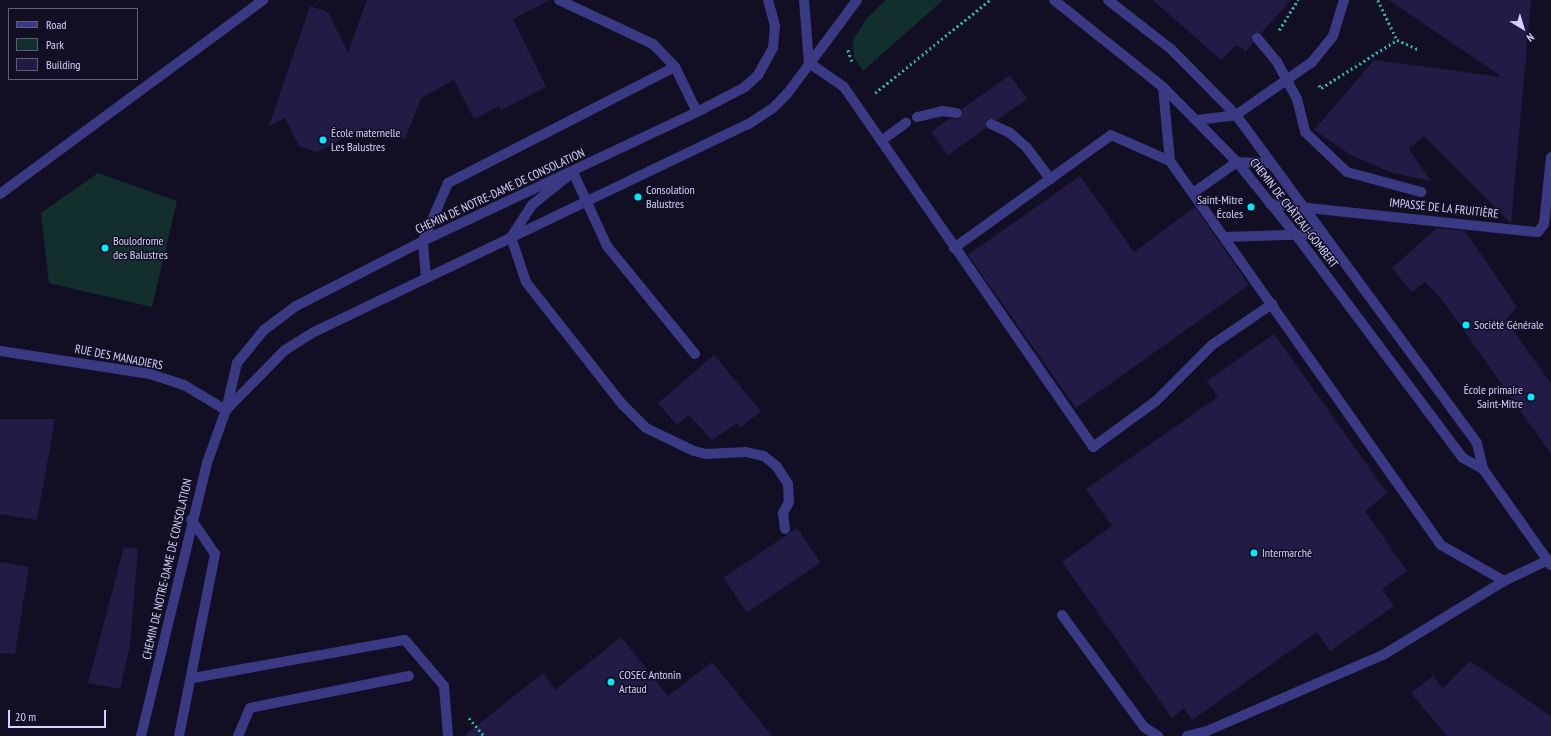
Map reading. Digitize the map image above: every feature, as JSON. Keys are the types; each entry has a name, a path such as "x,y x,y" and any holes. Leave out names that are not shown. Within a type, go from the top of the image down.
{"street":[{"path":"0,194 263,0"},
{"path":"559,0 653,44 675,67 697,112"},
{"name":"CHEMIN DE NOTRE-DAME DE CONSOLATION","path":"141,736 192,519 207,463 226,410 237,362 264,330 296,306 423,241 573,172 697,112 746,86 767,63 773,48 776,26 768,0"},
{"path":"804,0 809,63 844,87 1093,447 1156,401 1212,345 1272,304"},
{"name":"CHEMIN DE NOTRE-DAME DE CONSOLATION","path":"226,410 285,350 314,332 753,121 772,109 787,94 857,0"},
{"name":"CHEMIN DE CHÂTEAU-GOMBERT","path":"1054,0 1163,87 1237,162 1296,235 1462,458 1483,469"},
{"name":"CHEMIN DE CHÂTEAU-GOMBERT","path":"1108,0 1170,49 1236,115 1477,443 1483,469 1549,562"},
{"path":"1197,120 1236,115 1287,81 1305,67 1333,36 1344,0"},
{"path":"1257,38 1287,81 1297,99 1305,132 1348,172 1421,192"},
{"path":"426,278 423,241 448,183 675,67"},
{"path":"1163,87 1170,161"},
{"path":"917,117 942,110 957,113"},
{"path":"881,141 906,123"},
{"path":"991,124 1010,133 1027,148 1050,179"},
{"path":"954,248 1111,135 1170,161 1441,545 1504,581"},
{"name":"IMPASSE DE LA FRUITIÈRE","path":"1270,204 1302,206 1538,232 1544,224 1551,157"},
{"path":"1194,193 1237,162 1271,163"},
{"path":"695,354 607,246 573,172 532,205 510,237 526,282 622,404 646,428 694,451 706,454 746,452 764,456 777,467 788,484 789,502 783,514 785,530"},
{"path":"1225,237 1323,234"},
{"name":"RUE DES MANADIERS","path":"0,351 150,374 184,385 226,410"},
{"path":"179,736 192,678 215,554 192,519"},
{"path":"1187,736 1207,732 1384,655 1504,581 1549,562"},
{"path":"1062,615 1144,727 1158,736"},
{"path":"192,678 405,640 444,686 448,736"},
{"path":"238,736 250,708 409,676"}],"path":[{"path":"869,89 873,94 990,0"},
{"path":"1283,37 1278,31 1298,0"},
{"path":"1378,0 1397,40 1419,50"},
{"path":"1305,67 1321,88 1397,40"},
{"path":"847,45 855,69"}],"green space":[{"path":"886,0 943,0 863,71 854,57 853,40 868,17"},
{"name":"Boulodrome des Balustres","path":"98,173 177,201 152,307 49,283 41,213"}],"building":[{"path":"367,0 550,0 513,19 546,87 501,110 499,106 474,119 454,80 421,98 405,139 363,128 317,152 299,146 285,118 269,126 310,6 328,12 348,53"},
{"path":"1153,0 1291,0 1261,33 1253,33 1253,43 1246,51 1236,45 1221,60"},
{"path":"1389,0 1531,0 1511,223 1424,136 1409,149 1431,181 1393,173 1351,155 1314,130 1374,60 1502,77"},
{"path":"1010,75 1027,99 997,120 987,119 986,128 948,155 931,132 949,119 960,119 962,109"},
{"path":"1080,176 1134,252 1195,207 1249,285 1076,408 968,255"},
{"path":"1437,228 1465,231 1517,307 1506,320 1551,384 1551,454 1443,301 1425,282 1412,292 1392,268"},
{"name":"Intermarché","path":"1274,334 1387,493 1365,511 1407,571 1382,589 1394,606 1330,651 1317,632 1192,720 1184,708 1172,718 1062,562 1112,526 1086,489 1218,397 1207,381"},
{"path":"714,355 761,411 741,427 737,423 712,440 689,415 677,425 658,403"},
{"path":"0,419 55,419 37,520 0,514"},
{"path":"797,528 820,563 747,613 723,578"},
{"path":"124,547 138,549 130,646 120,689 88,683"},
{"path":"0,562 29,567 15,654 0,653"},
{"name":"COSEC Antonin Artaud","path":"621,637 668,696 712,662 772,736 464,736 543,673 555,690"},
{"path":"1470,661 1551,716 1551,736 1447,736 1411,693 1433,676 1443,688"}],"place":[{"name":"École maternelle Les Balustres","path":"323,140"},
{"name":"Consolation Balustres","path":"638,197"},
{"name":"Saint-Mitre Écoles","path":"1251,207"},
{"name":"Boulodrome des Balustres","path":"105,248"},
{"name":"Société Générale","path":"1466,325"},
{"name":"École primaire Saint-Mitre","path":"1531,397"},
{"name":"Intermarché","path":"1254,553"},
{"name":"COSEC Antonin Artaud","path":"611,682"}]}
